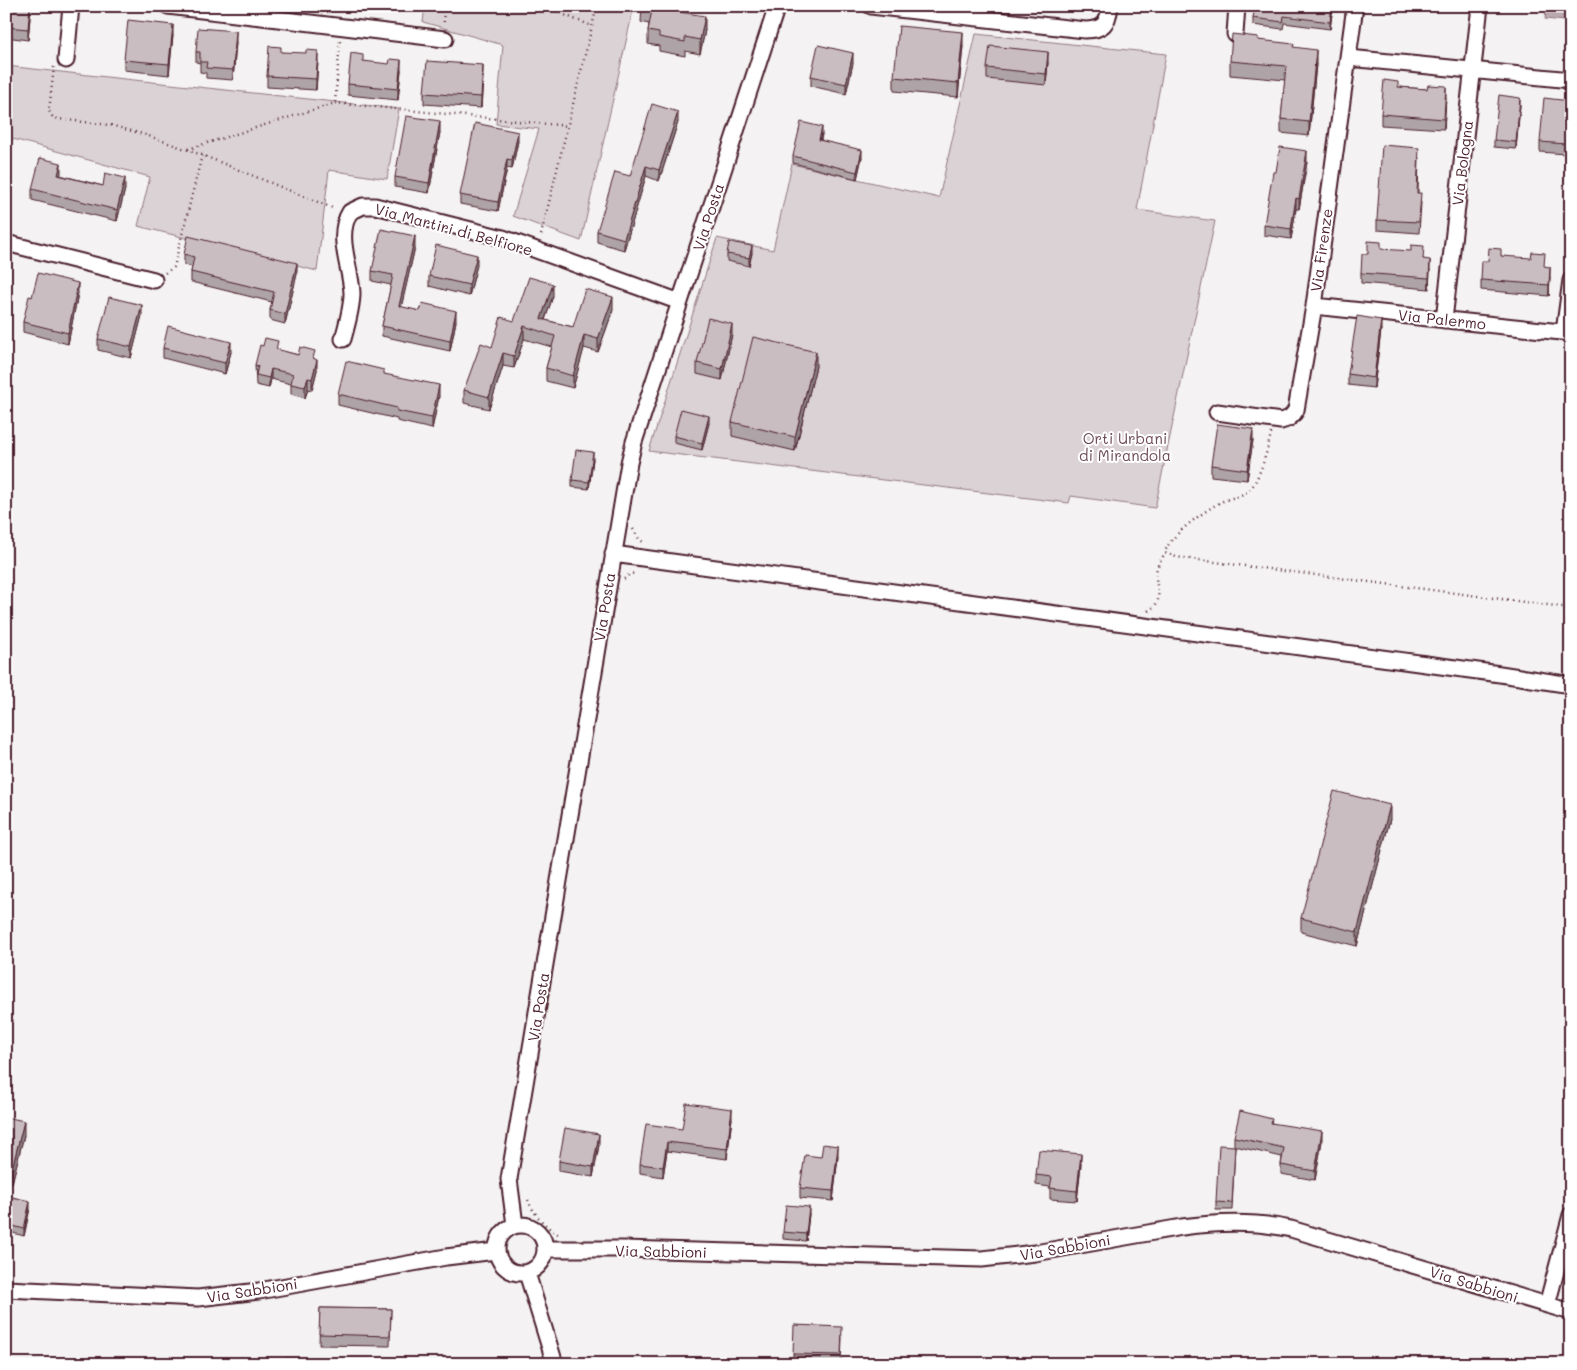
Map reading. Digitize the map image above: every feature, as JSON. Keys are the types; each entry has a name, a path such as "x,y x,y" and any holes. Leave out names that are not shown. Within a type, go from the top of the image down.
{"street":[{"path":"66,60 72,6"},
{"path":"168,6 445,39"},
{"name":"Via Posta","path":"515,1225 509,1178 613,554 634,442 777,6"},
{"path":"871,6 981,12 1085,30 1102,27 1108,18 1110,6"},
{"path":"1235,34 1237,6"},
{"name":"Via Firenze","path":"1217,412 1273,420 1287,420 1293,416 1296,410 1314,306 1355,6"},
{"name":"Via Bologna","path":"1444,320 1480,6"},
{"path":"1349,58 1571,80"},
{"name":"Via Martiri di Belfiore","path":"348,215 355,208 374,206 503,238 680,302"},
{"path":"343,339 352,294 344,242 348,215"},
{"path":"6,243 154,280"},
{"path":"1568,333 1571,280"},
{"name":"Via Palermo","path":"1314,306 1568,333"},
{"path":"613,554 1490,672 1571,685"},
{"path":"1547,1305 1571,1215"},
{"name":"Via Sabbioni","path":"546,1249 622,1249 982,1259 1182,1227 1205,1224 1249,1223 1291,1229 1571,1312"},
{"path":"515,1225 533,1227 544,1240 546,1249 540,1264 534,1270 518,1274 503,1266 498,1259 496,1251 497,1242 501,1235 515,1225"},
{"name":"Via Sabbioni","path":"6,1289 198,1298 259,1291 446,1257 496,1251"},
{"path":"527,1273 555,1364"}],"path":[{"path":"542,6 592,26"},
{"path":"537,250 597,6"},
{"path":"335,103 342,27"},
{"path":"66,60 54,65 52,69 49,106 52,116 64,120 110,125 146,135 202,155 348,215"},
{"path":"186,149 335,103 568,126"},
{"path":"154,280 174,266 202,155"},
{"path":"1142,626 1144,613 1155,607 1158,602 1157,565 1165,553 1169,542 1210,508 1246,493 1252,487 1268,449 1273,420"},
{"path":"622,582 630,574 646,574 650,544 638,539 633,529 632,520"},
{"path":"1165,553 1571,608"},
{"path":"526,1197 531,1208 546,1226 563,1236"}],"green space":[{"path":"425,6 634,6 581,241 513,216 539,129 496,124 503,45 423,22"},
{"name":"Orti Urbani di Mirandola","path":"976,34 1166,54 1137,210 1215,221 1155,508 1071,496 1069,503 649,451 717,238 773,250 792,164 939,198"},
{"path":"6,66 399,109 387,179 329,170 317,271 138,226 150,177 6,137"}],"shaded area":[{"path":"1547,6 1565,6 1564,21 1545,19"}],"building":[{"path":"7,6 30,6 28,29 6,27"},
{"path":"642,6 668,6 667,10 705,16 700,40 685,37 685,42 659,37 659,33 648,31 652,10 641,8"},
{"path":"1255,6 1332,6 1330,22 1284,16 1283,22 1253,18"},
{"path":"128,20 173,25 169,64 124,60"},
{"path":"899,26 963,32 958,83 894,77"},
{"path":"198,28 236,31 233,70 206,68 207,62 200,62 200,52 196,52"},
{"path":"1232,34 1258,37 1258,40 1294,44 1293,47 1316,50 1309,122 1281,119 1286,66 1230,61"},
{"path":"818,45 853,53 846,84 811,76"},
{"path":"269,46 281,47 281,52 306,53 306,50 318,51 316,79 267,76"},
{"path":"990,46 1048,52 1046,74 987,68"},
{"path":"351,53 363,55 363,61 389,64 390,59 401,60 398,89 348,84"},
{"path":"427,61 483,65 481,97 424,93"},
{"path":"1384,80 1398,82 1398,87 1427,89 1428,85 1446,86 1444,119 1381,114"},
{"path":"1499,95 1520,98 1516,142 1494,140"},
{"path":"1544,98 1570,101 1566,144 1540,142"},
{"path":"652,104 678,112 659,170 646,166 624,239 597,231 615,172 630,176"},
{"path":"406,116 440,121 429,183 395,177"},
{"path":"801,122 822,127 819,140 862,150 857,172 793,156"},
{"path":"475,123 518,132 512,160 507,159 498,202 460,195"},
{"path":"1382,145 1419,148 1417,193 1421,193 1419,222 1377,220"},
{"path":"1280,147 1307,151 1299,199 1296,198 1291,229 1264,225 1273,172 1276,172"},
{"path":"40,158 61,163 58,175 103,186 105,173 125,178 117,210 32,189"},
{"path":"381,229 415,236 399,306 420,311 422,303 456,311 450,341 382,326 393,275 372,271"},
{"path":"188,236 297,263 285,314 270,310 274,292 191,272 194,257 184,254"},
{"path":"1368,241 1381,242 1381,249 1411,251 1411,245 1424,246 1423,259 1430,260 1429,278 1361,273 1362,254 1368,254"},
{"path":"729,242 752,246 749,258 727,254"},
{"path":"436,245 477,255 469,285 429,276"},
{"path":"1489,248 1501,249 1501,256 1531,258 1532,252 1545,253 1544,266 1550,267 1549,285 1481,280 1482,261 1488,261"},
{"path":"38,273 78,283 68,333 23,322 29,296 32,297"},
{"path":"529,277 553,284 541,319 573,327 585,289 613,297 598,339 584,335 573,376 546,368 555,336 524,326 514,356 503,353 489,397 464,390 481,343 492,347 501,317 514,321"},
{"path":"109,297 142,305 131,347 98,339"},
{"path":"1357,316 1381,320 1374,378 1348,374"},
{"path":"708,318 732,324 722,369 697,363"},
{"path":"168,326 231,342 225,363 163,348"},
{"path":"753,337 816,352 795,437 732,422"},
{"path":"265,338 278,341 276,349 298,355 300,347 315,351 313,358 317,360 312,379 308,378 305,387 291,384 293,374 271,369 269,378 256,375 258,366 255,365 260,345 263,346"},
{"path":"346,361 384,370 384,374 439,385 432,418 397,411 397,408 338,394"},
{"path":"681,409 709,416 702,443 674,436"},
{"path":"1217,424 1253,429 1247,470 1211,465"},
{"path":"576,450 593,452 589,482 572,480"},
{"path":"1334,791 1390,805 1357,932 1301,918"},
{"path":"686,1103 732,1109 727,1149 667,1142 663,1167 640,1164 646,1124 682,1129"},
{"path":"1240,1111 1272,1119 1271,1123 1322,1131 1315,1171 1281,1165 1284,1148 1234,1137"},
{"path":"6,1117 24,1121 12,1169 6,1168"},
{"path":"565,1128 599,1134 593,1167 559,1161"},
{"path":"823,1144 838,1146 833,1191 800,1188 805,1155 821,1157"},
{"path":"1219,1145 1235,1146 1232,1203 1216,1202"},
{"path":"1039,1150 1081,1154 1077,1191 1050,1188 1052,1177 1036,1175"},
{"path":"8,1196 30,1201 24,1229 6,1224"},
{"path":"786,1205 809,1207 806,1234 783,1232"},
{"path":"320,1308 391,1309 390,1336 319,1334"},
{"path":"794,1325 842,1327 841,1355 793,1354"},
{"path":"286,1358 307,1359 307,1364 286,1364"}]}
